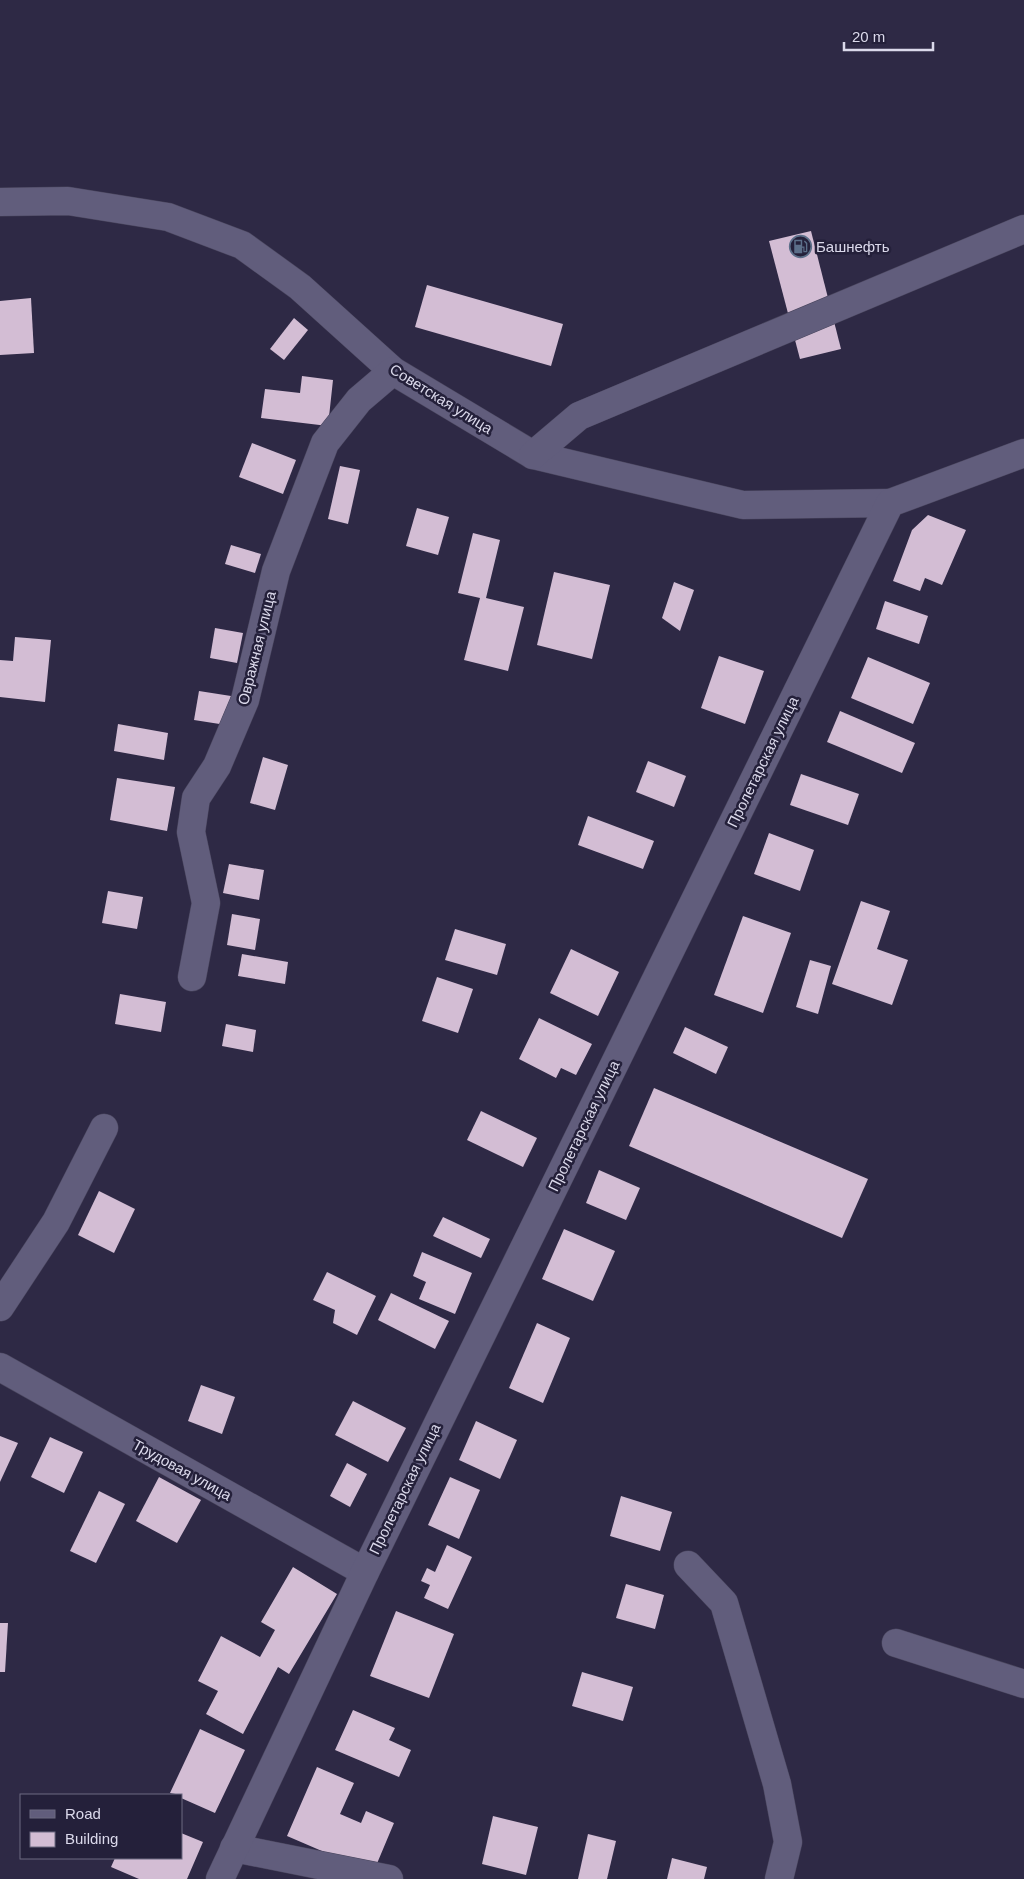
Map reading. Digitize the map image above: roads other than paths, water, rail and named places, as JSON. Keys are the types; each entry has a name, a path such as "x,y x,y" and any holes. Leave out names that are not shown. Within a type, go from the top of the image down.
{"street":[{"name":"Советская улица","path":"0,202 68,201 168,217 242,246 300,287 392,371 533,455 743,505 890,503"},
{"path":"533,455 579,416 1024,229"},
{"name":"Овражная улица","path":"192,976 206,903 191,832 196,798 217,766 245,700 276,571 326,443 359,400 392,371"},
{"path":"890,503 1024,453"},
{"name":"Пролетарская улица","path":"220,1879 364,1572 890,503"},
{"path":"0,1307 56,1222 104,1128"},
{"name":"Трудовая улица","path":"0,1367 364,1572"},
{"path":"688,1565 724,1603 775,1775 788,1842 780,1879"},
{"path":"896,1643 1024,1684"},
{"path":"234,1848 389,1879"}],"place":[{"name":"Башнефть","path":"800,247"}]}
